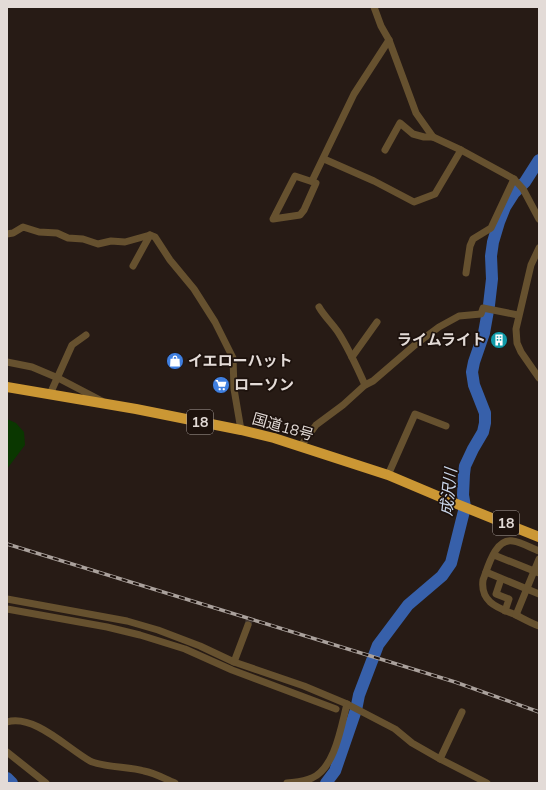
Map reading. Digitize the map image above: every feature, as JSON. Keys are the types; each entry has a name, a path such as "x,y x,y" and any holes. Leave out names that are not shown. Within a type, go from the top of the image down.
{"highway":[{"name":"国道18号","path":"7,387 108,404 241,430 388,475 539,537"}],"street":[{"path":"374,7 381,26 389,40 416,113 433,137"},
{"path":"312,181 324,159 354,94 389,40"},
{"path":"385,150 400,123 413,134 424,137 433,137 461,150 515,181 523,189 539,219"},
{"path":"324,159 374,181 414,202 435,194 461,150"},
{"path":"295,176 312,181 316,183 304,210 300,215 273,219 295,176"},
{"path":"466,273 470,246 473,239 490,228 515,181"},
{"path":"7,234 13,233 23,227 39,232 57,233 68,238 83,239 98,244 125,242 150,235 155,238 170,260 194,289 215,322 233,358 234,389 241,430"},
{"path":"133,266 150,235"},
{"path":"538,376 521,352 517,343 516,329 531,264 539,248"},
{"path":"319,307 324,316 337,330 365,385"},
{"path":"300,447 316,425 343,405 365,385 373,381 416,344 440,327 459,316 481,314 483,308 518,315"},
{"path":"352,357 377,322"},
{"path":"50,394 72,345 86,334"},
{"path":"7,362 32,367 58,378 108,404"},
{"path":"388,475 415,414 446,426"},
{"path":"539,551 513,541 503,542 497,547 482,585 488,600 498,608 539,626"},
{"path":"494,555 537,572"},
{"path":"516,615 537,572 539,559"},
{"path":"486,572 539,594"},
{"path":"501,579 496,594 509,599 505,611"},
{"path":"7,599 127,621 200,646 234,662 304,686 347,704 395,729 412,743 440,759 487,783"},
{"path":"7,609 107,627 140,635 185,650 232,670 336,709"},
{"path":"234,662 248,625"},
{"path":"287,783 312,778 326,767 331,757 347,704"},
{"path":"440,759 462,712"},
{"path":"7,722 13,720 27,722 42,729 92,763 144,770 175,783"},
{"path":"7,752 46,783"}],"green space":[{"path":"7,419 16,423 24,432 25,445 7,469"}],"waterway":[{"name":"成沢川","path":"326,783 335,771 356,710 359,695 378,645 408,605 442,576 451,563 465,507 463,495 465,466 483,432 485,423 485,413 474,385 472,372 484,333 489,305 492,279 491,256 493,242 505,207 514,193 525,182 539,160"},
{"path":"7,778 12,783"}],"tunnel":[{"path":"248,625 250,617"}],"railway":[{"path":"7,544 455,682 539,712"}],"place":[{"name":"ライムライト","path":"499,340"},
{"name":"イエローハット","path":"175,361"},
{"name":"ローソン","path":"221,385"}]}
